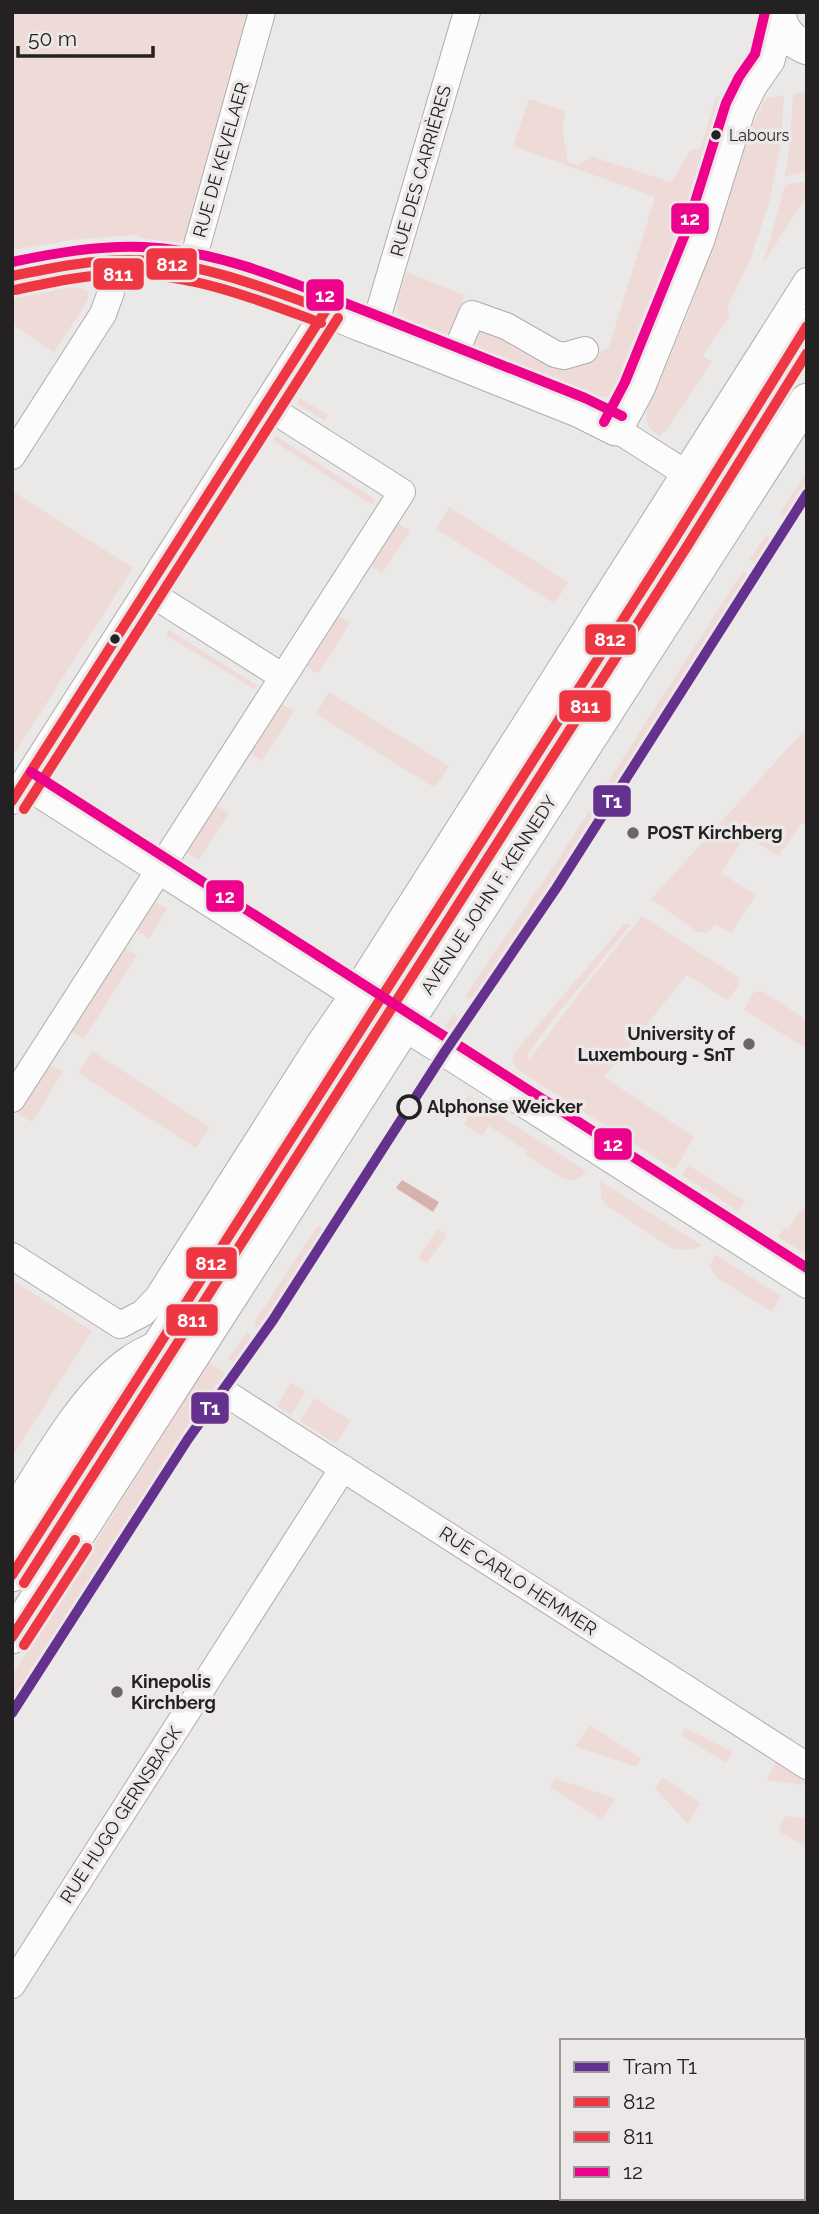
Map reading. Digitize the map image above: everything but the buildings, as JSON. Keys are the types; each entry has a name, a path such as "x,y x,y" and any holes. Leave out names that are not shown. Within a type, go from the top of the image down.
{"highway":[{"path":"12,1524 75,1425 108,1385 133,1363 158,1350"}],"main road":[{"path":"12,276 112,262 144,261 191,267 242,280 326,310 580,411 616,429 638,388 698,239 739,108 751,84 768,60 796,36"},
{"name":"AVENUE JOHN F. KENNEDY","path":"12,1575 345,1054 364,1002 437,887 681,530 807,326"},
{"name":"AVENUE JOHN F. KENNEDY","path":"12,1637 414,1034 807,400"}],"street":[{"name":"RUE DE KEVELAER","path":"191,267 262,12"},
{"name":"RUE DES CARRIÈRES","path":"374,329 467,12"},
{"path":"12,456 103,314 111,292 112,262"},
{"name":"AVENUE JOHN F. KENNEDY","path":"437,887 685,473 807,281"},
{"path":"326,310 18,793 159,871 807,1285"},
{"path":"452,360 472,314 506,326 555,354 564,356 585,349"},
{"path":"12,1099 401,492 265,405"},
{"path":"616,429 685,473"},
{"path":"147,591 283,677"},
{"name":"AVENUE JOHN F. KENNEDY","path":"120,1325 143,1313 158,1297 317,1047 364,1002"},
{"path":"12,1256 120,1325 120,1354 108,1385"},
{"name":"RUE CARLO HEMMER","path":"230,1396 807,1766"},
{"name":"RUE HUGO GERNSBACK","path":"12,1985 343,1468"}],"shaded area":[{"path":"12,12 255,12 193,229 185,239 173,244 151,243 136,235 79,239 12,250"},
{"path":"807,91 807,172 785,176 793,94"},
{"path":"784,95 781,144 769,203 751,257 728,306 729,316 703,356 712,362 660,436 648,424 648,408 689,311 753,124 766,98"},
{"path":"727,96 681,246 621,390 608,396 594,396 406,322 401,317 397,305 406,272 465,295 457,319 592,356 609,347 655,197 513,146 529,99 566,111 562,127 568,162 578,165 593,157 671,182 691,150 701,148 716,97"},
{"path":"807,181 807,195 763,264 785,185"},
{"path":"71,287 86,289 88,300 54,353 12,324 12,299"},
{"path":"300,398 328,415 325,421 297,404"},
{"path":"276,436 376,500 372,505 273,441"},
{"path":"807,471 807,503 795,522 780,513"},
{"path":"12,491 133,568 12,757"},
{"path":"449,507 568,582 555,604 436,529"},
{"path":"397,522 410,531 382,573 369,565"},
{"path":"766,535 780,544 764,569 749,560"},
{"path":"743,571 757,580 548,906 480,1004 465,996 559,858"},
{"path":"337,615 350,623 318,674 305,665"},
{"path":"169,630 257,685 254,689 166,635"},
{"path":"329,692 449,766 435,788 316,714"},
{"path":"281,703 294,711 262,761 249,753"},
{"path":"807,727 807,826 801,823 779,856 745,836 721,873 756,895 731,933 716,924 706,933 697,932 651,899"},
{"path":"215,805 229,813 199,860 186,852"},
{"path":"154,901 167,909 149,939 136,930"},
{"path":"642,916 738,977 739,985 728,1000 687,975 604,1077 694,1137 675,1170 517,1069 512,1061 515,1052 624,924 631,924 550,1023 527,1056 530,1059"},
{"path":"123,947 137,955 84,1039 70,1030"},
{"path":"762,991 807,1020 807,1049 744,1010 752,994"},
{"path":"454,1014 468,1023 455,1043 440,1033"},
{"path":"92,1051 210,1127 196,1148 78,1073"},
{"path":"50,1064 63,1072 32,1122 18,1114 17,1108"},
{"path":"468,1095 586,1171 576,1179 562,1178 525,1155 527,1151 489,1126 482,1136 464,1124 469,1115 460,1109"},
{"path":"688,1165 745,1201 738,1211 682,1175"},
{"path":"402,1180 439,1202 433,1212 396,1188"},
{"path":"600,1181 703,1246 687,1250 671,1248 606,1205 601,1197"},
{"path":"803,1207 807,1210 807,1255 778,1237 785,1227 789,1228"},
{"path":"318,1225 331,1236 263,1340 254,1323"},
{"path":"437,1229 447,1234 427,1264 418,1258"},
{"path":"715,1254 781,1296 772,1312 716,1277 710,1265"},
{"path":"12,1280 92,1331 12,1457"},
{"path":"248,1332 256,1349 243,1368 227,1359"},
{"path":"209,1362 234,1379 195,1434 12,1719 12,1675"},
{"path":"291,1382 306,1392 291,1415 277,1406"},
{"path":"315,1398 351,1421 336,1444 300,1421"},
{"path":"590,1725 641,1758 636,1767 575,1746"},
{"path":"685,1728 733,1752 726,1763 681,1735"},
{"path":"777,1761 807,1779 807,1785 766,1780"},
{"path":"662,1777 701,1803 688,1824 655,1788"},
{"path":"555,1778 616,1799 602,1820 550,1787"},
{"path":"786,1816 807,1818 807,1845 804,1846 779,1832 782,1828 779,1826"}],"tram line":[{"name":"T1","path":"12,1713 188,1439 273,1320 444,1053 557,887 807,494"}],"transit line":[{"name":"12","path":"604,422 625,382 685,234 726,103 755,54 765,12"},
{"name":"12","path":"12,262 111,247 173,250 230,262 286,280 368,312 585,398 622,416"},
{"name":"812","path":"12,276 100,261 154,261 205,270 326,310"},
{"name":"811","path":"15,290 99,275 152,275 226,290 321,323"},
{"name":"812","path":"12,801 326,310"},
{"name":"811","path":"24,809 338,318"},
{"name":"812","path":"12,1575 674,540 807,326"},
{"name":"811","path":"24,1583 686,548 807,353"},
{"name":"12","path":"31,772 807,1268"},
{"name":"812","path":"12,1637 75,1540"},
{"name":"811","path":"24,1645 87,1548"}],"place":[{"name":"Labours","path":"716,135"},
{"name":"POST Kirchberg","path":"633,833"},
{"name":"University of Luxembourg - SnT","path":"749,1044"},
{"name":"Alphonse Weicker","path":"409,1107"},
{"name":"Kinepolis Kirchberg","path":"117,1692"}]}
